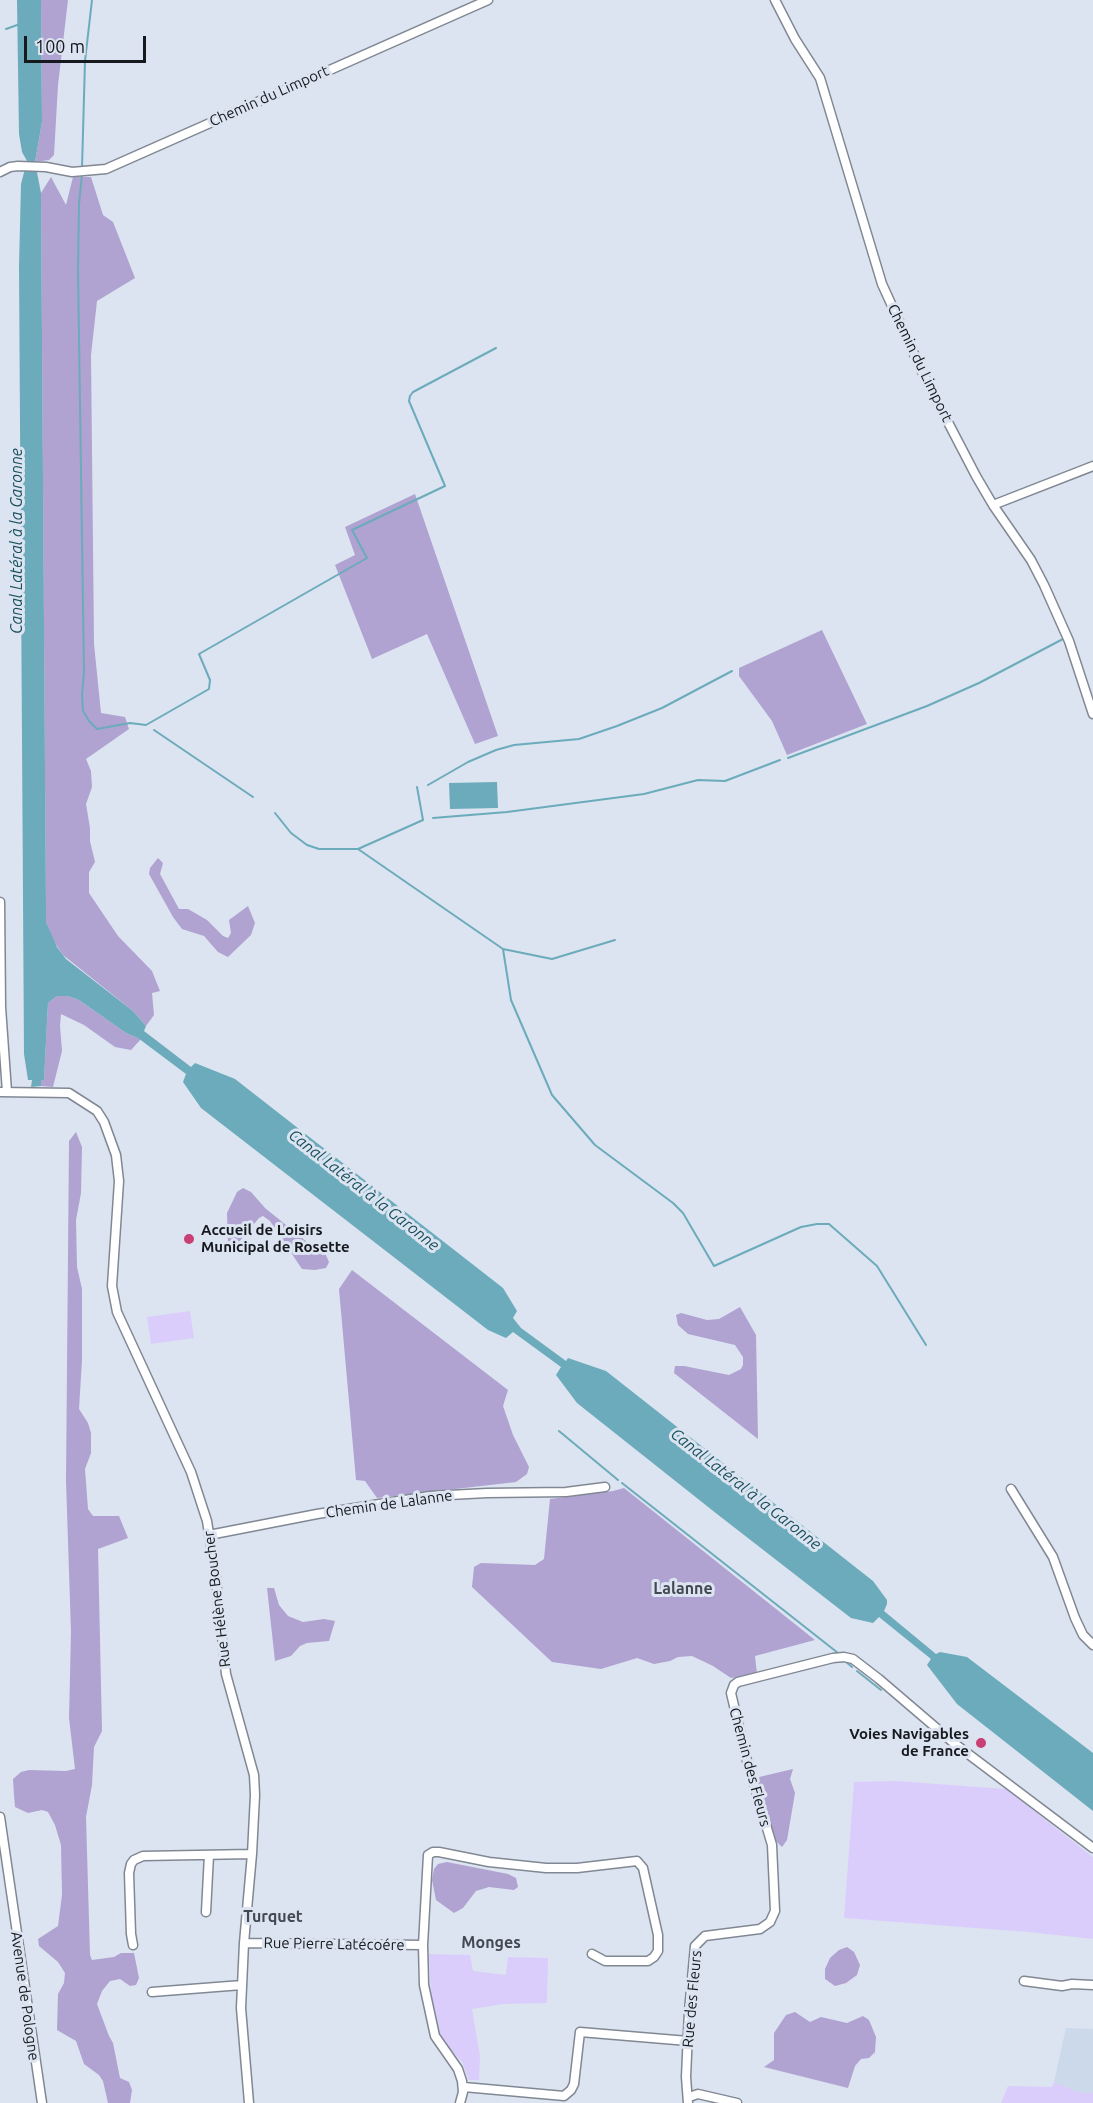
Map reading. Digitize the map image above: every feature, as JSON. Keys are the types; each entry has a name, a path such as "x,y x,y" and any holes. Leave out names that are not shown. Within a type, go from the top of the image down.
{"street":[{"name":"Chemin du Limport","path":"0,172 10,166 46,167 72,172 97,171 116,165 199,126 488,0"},
{"name":"Chemin du Limport","path":"775,0 795,39 820,78 882,285 926,378 993,505 1031,560 1044,585 1069,641 1093,714"},
{"path":"993,505 1093,466"},
{"path":"0,902 3,1092"},
{"name":"Rue Hélène Boucher","path":"3,1092 69,1093 97,1111 111,1139 119,1181 112,1286 117,1312 191,1472 200,1497 209,1535 226,1674 254,1775 252,1854 242,1985 242,2029 249,2103"},
{"name":"Chemin de Lalanne","path":"209,1535 317,1514 430,1496 566,1492 605,1486"},
{"path":"1011,1489 1053,1557 1075,1618 1083,1635 1093,1645"},
{"name":"Chemin des Fleurs","path":"773,1917 776,1904 772,1845 747,1761 731,1693 734,1685 744,1680 833,1658 844,1657 858,1662 955,1744 1093,1848"},
{"name":"Avenue de Pologne","path":"0,1818 42,2103"},
{"path":"460,2103 464,2087 458,2069 444,2051 433,2029 424,1985 423,1945 428,1856 433,1852 439,1852 489,1862 546,1868 577,1868 637,1861 643,1868 658,1935 658,1951 648,1961 605,1961 592,1954"},
{"path":"134,1945 131,1934 129,1873 134,1860 143,1856 252,1854"},
{"path":"206,1912 209,1855"},
{"name":"Rue des Fleurs","path":"688,2100 686,2077 694,1951 699,1940 712,1934 760,1929 766,1926 773,1917"},
{"name":"Rue Pierre Latécoére","path":"244,1943 423,1945"},
{"path":"1024,1981 1062,1986 1093,1985"},
{"path":"152,1992 242,1985"},
{"path":"464,2087 564,2096 572,2090 574,2084 580,2032 688,2041"},
{"path":"688,2100 698,2094 737,2103"}],"shaded area":[{"path":"41,0 68,0 58,85 54,155 49,160 35,162 42,122"},
{"path":"51,177 66,205 73,177 91,177 103,215 113,222 135,278 97,301 91,355 94,644 101,713 125,717 129,729 86,759 91,771 92,787 86,804 95,862 89,872 89,893 118,936 152,971 160,991 152,993 154,1015 146,1026 133,1011 63,955 53,940 46,922 41,193"},
{"path":"415,494 498,736 475,744 427,634 372,659 335,565 355,555 345,527"},
{"path":"822,630 867,724 787,755 772,721 739,676 739,668"},
{"path":"158,858 163,863 160,874 179,909 188,909 207,920 223,936 228,938 231,933 229,920 248,906 255,923 251,935 228,957 218,952 204,936 182,929 173,917 149,874 150,868"},
{"path":"57,996 68,996 79,1000 126,1033 141,1039 131,1050 115,1047 84,1025 61,1014 62,1051 53,1087 41,1086 41,1080 44,1079 48,1003"},
{"path":"76,1132 82,1147 81,1193 76,1220 77,1267 82,1289 79,1409 91,1433 91,1453 85,1469 88,1509 93,1516 119,1516 128,1538 98,1549 102,1731 94,1747 92,1785 86,1817 90,1955 92,1960 114,1957 121,1953 134,1953 139,1978 136,1985 130,1986 120,1979 110,1981 102,1991 97,2004 113,2043 120,2078 129,2082 132,2090 130,2103 108,2103 103,2081 99,2075 84,2064 76,2041 57,2030 58,1994 64,1983 65,1973 58,1962 39,1946 38,1939 58,1926 62,1895 61,1845 48,1812 42,1810 28,1813 15,1807 13,1779 21,1772 29,1770 66,1771 75,1769 69,1718 71,1632 66,1481 69,1141"},
{"path":"243,1188 251,1192 265,1208 312,1246 325,1253 329,1262 326,1268 302,1269 270,1221 263,1216 239,1242 228,1244 227,1213 237,1192"},
{"path":"352,1270 508,1390 503,1406 513,1435 529,1467 527,1474 516,1482 377,1498 365,1481 356,1480 339,1289"},
{"path":"740,1307 756,1335 758,1439 674,1373 675,1366 729,1375 741,1369 743,1357 735,1345 688,1334 678,1325 676,1315 681,1313 707,1320 719,1319"},
{"path":"190,1311 194,1338 151,1344 147,1317"},
{"path":"624,1488 815,1640 755,1656 757,1674 731,1678 692,1656 678,1657 654,1664 637,1658 601,1669 552,1662 472,1587 474,1567 481,1563 535,1565 544,1559 550,1499"},
{"path":"267,1588 274,1588 279,1605 288,1616 303,1622 324,1619 335,1621 329,1641 307,1643 300,1646 291,1656 275,1661"},
{"path":"793,1769 790,1779 795,1793 787,1840 782,1847 773,1838 755,1778"},
{"path":"896,1781 1006,1789 1093,1857 1093,1939 844,1918 854,1782"},
{"path":"447,1862 508,1874 516,1878 518,1887 514,1890 489,1887 476,1891 463,1908 454,1913 436,1900 432,1880 434,1869 438,1864"},
{"path":"847,1947 854,1952 860,1965 857,1975 846,1983 835,1986 825,1979 825,1969 830,1958 839,1950"},
{"path":"429,1954 470,1955 473,1971 506,1975 508,1957 548,1958 547,2003 503,2004 472,2009 480,2056 479,2080 469,2080 462,2062 440,2036 431,1997"},
{"path":"795,2012 810,2022 821,2017 847,2023 863,2016 869,2020 876,2037 875,2052 869,2058 861,2059 855,2066 848,2088 764,2067 774,2060 774,2033 786,2015"},
{"path":"1066,2028 1093,2029 1093,2093 1077,2092 1054,2082"},
{"path":"1054,2082 1077,2092 1093,2093 1093,2103 1001,2103 1008,2086 1052,2087"}],"water":[{"name":"Canal Latéral à la Garonne","path":"17,0 41,0 42,122 35,162 41,193 46,922 57,947 66,959 133,1011 146,1026 144,1031 191,1067 195,1063 235,1079 503,1288 517,1311 513,1318 521,1328 566,1361 568,1358 606,1371 873,1581 887,1600 884,1611 936,1654 940,1652 967,1657 1093,1753 1093,1811 957,1704 927,1665 931,1659 879,1617 873,1623 851,1618 717,1514 577,1403 556,1375 561,1367 513,1332 506,1338 488,1330 201,1108 183,1082 186,1074 138,1038 126,1033 79,1000 68,996 57,996 48,1003 44,1080 41,1080 41,1086 31,1087 32,1080 28,1080 24,1054 19,266 21,184 27,161 22,152 19,134"},
{"path":"497,782 498,808 450,809 449,783"}],"waterway":[{"path":"82,168 85,61 92,0"},
{"path":"6,29 20,24"},
{"path":"82,174 78,271 84,672 82,695 83,711 97,729 130,723 146,725 209,689 210,680 199,654 367,558 352,530 445,486 409,401 410,396 413,392 496,348"},
{"path":"788,758 927,706 979,683 1063,639"},
{"path":"428,785 468,762 496,750 514,745 579,739 617,726 662,708 732,671"},
{"path":"154,730 253,797"},
{"path":"433,818 507,812 644,794 698,780 725,781 780,760"},
{"path":"358,849 423,820 417,787"},
{"path":"275,813 291,833 307,845 319,849 358,849 503,949 511,1000 552,1095 595,1145 683,1213 714,1266 801,1227 829,1224 877,1266 926,1345"},
{"path":"503,949 552,959 615,940"},
{"path":"559,1431 618,1480"},
{"path":"622,1483 838,1653"},
{"path":"845,1661 852,1667"},
{"path":"857,1671 881,1690"}],"place":[{"name":"Accueil de Loisirs Municipal de Rosette","path":"189,1239"},
{"name":"Voies Navigables de France","path":"981,1743"}],"district":[{"name":"Lalanne","path":"683,1589"},
{"name":"Turquet","path":"273,1917"},
{"name":"Monges","path":"491,1943"}]}
